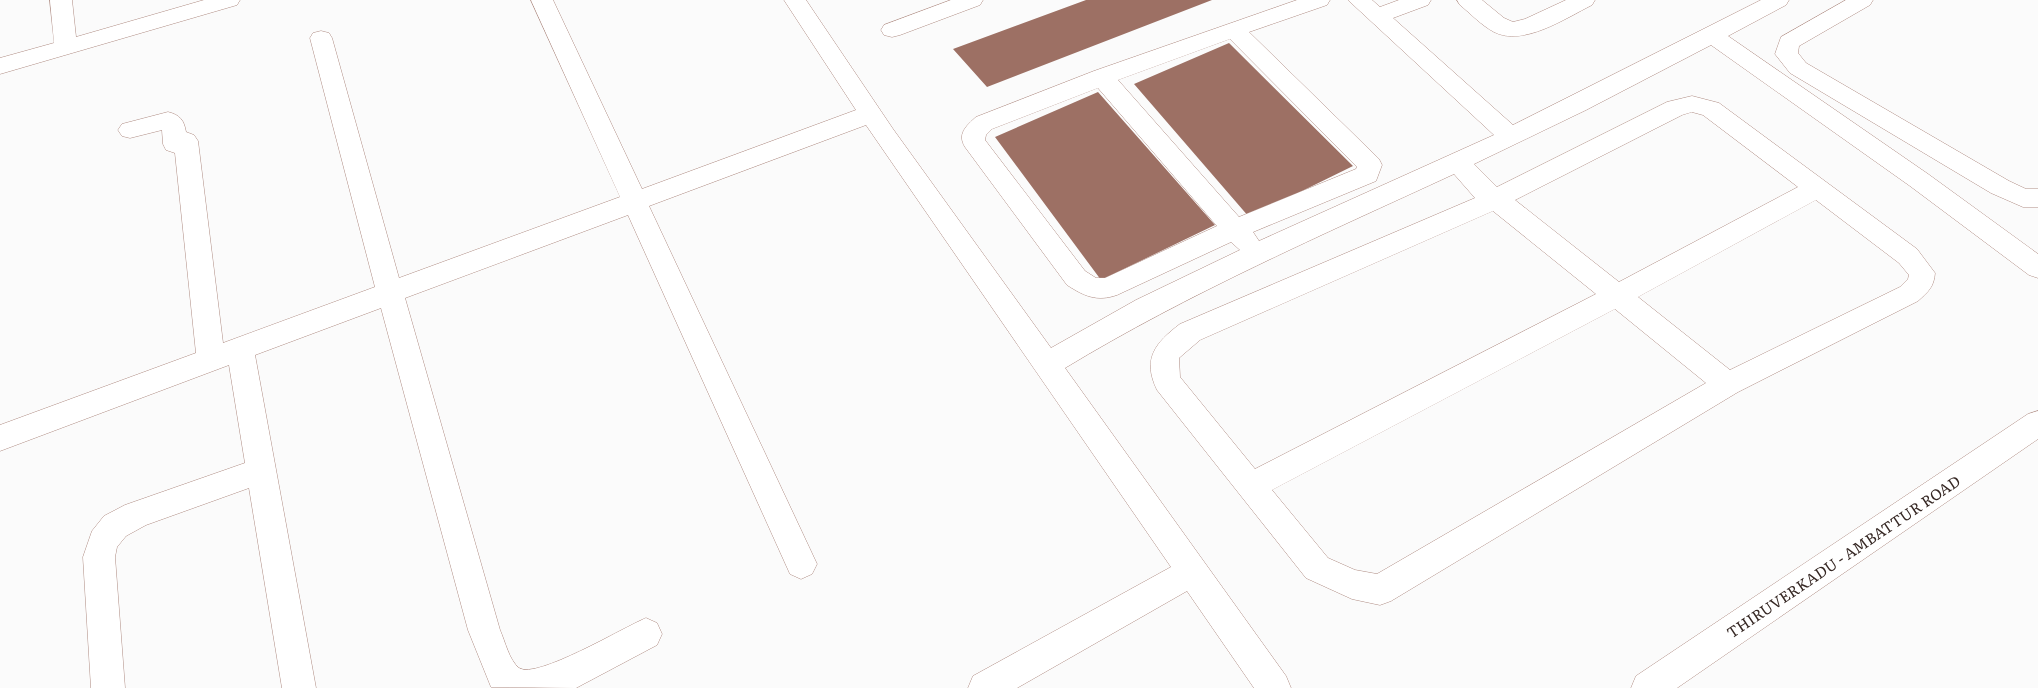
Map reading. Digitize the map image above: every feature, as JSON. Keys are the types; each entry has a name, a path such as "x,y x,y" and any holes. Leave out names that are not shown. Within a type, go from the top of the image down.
{"street":[{"path":"62,0 66,47"},
{"path":"0,66 229,0"},
{"path":"542,0 637,202 801,564"},
{"path":"795,0 871,114 1274,688"},
{"path":"1232,29 1370,164 1367,175 1235,229 1108,288 1092,288 1076,278 973,141 974,132 984,123 1102,77 1232,29 1319,0"},
{"path":"1359,0 1510,136"},
{"path":"1377,16 1420,0"},
{"path":"1468,0 1504,28 1512,29 1521,29 1584,0"},
{"path":"1047,364 1095,334 1256,253 1457,162 1712,35 1778,0"},
{"path":"1862,0 1829,8 1789,42 1786,54 1798,68 2000,187 2023,198 2038,198"},
{"path":"892,30 965,1"},
{"path":"1712,35 1919,180 2038,268"},
{"path":"322,38 484,630 503,675 512,684 528,687 557,680 646,634"},
{"path":"1102,77 1256,253"},
{"path":"1692,104 1710,109 1908,256 1922,273 1921,284 1909,294 1728,384 1380,590 1352,584 1317,568 1166,382 1162,364 1170,348 1190,332 1496,199 1675,108 1692,104"},
{"path":"0,438 871,114"},
{"path":"130,130 168,120 173,124 175,144 186,141 211,360"},
{"path":"1457,162 1496,199 1728,384"},
{"path":"1251,486 1618,295 1818,188"},
{"path":"240,349 299,688"},
{"name":"THIRUVERKADU - AMBATTUR ROAD","path":"1648,688 2038,423"},
{"path":"108,688 99,557 103,541 115,526 136,515 262,470"},
{"path":"985,688 1193,571"}],"building":[{"path":"1086,0 1212,0 987,87 953,49"},
{"path":"1229,43 1353,166 1249,217 1134,84"},
{"path":"1098,92 1215,225 1101,280 995,137"}]}
